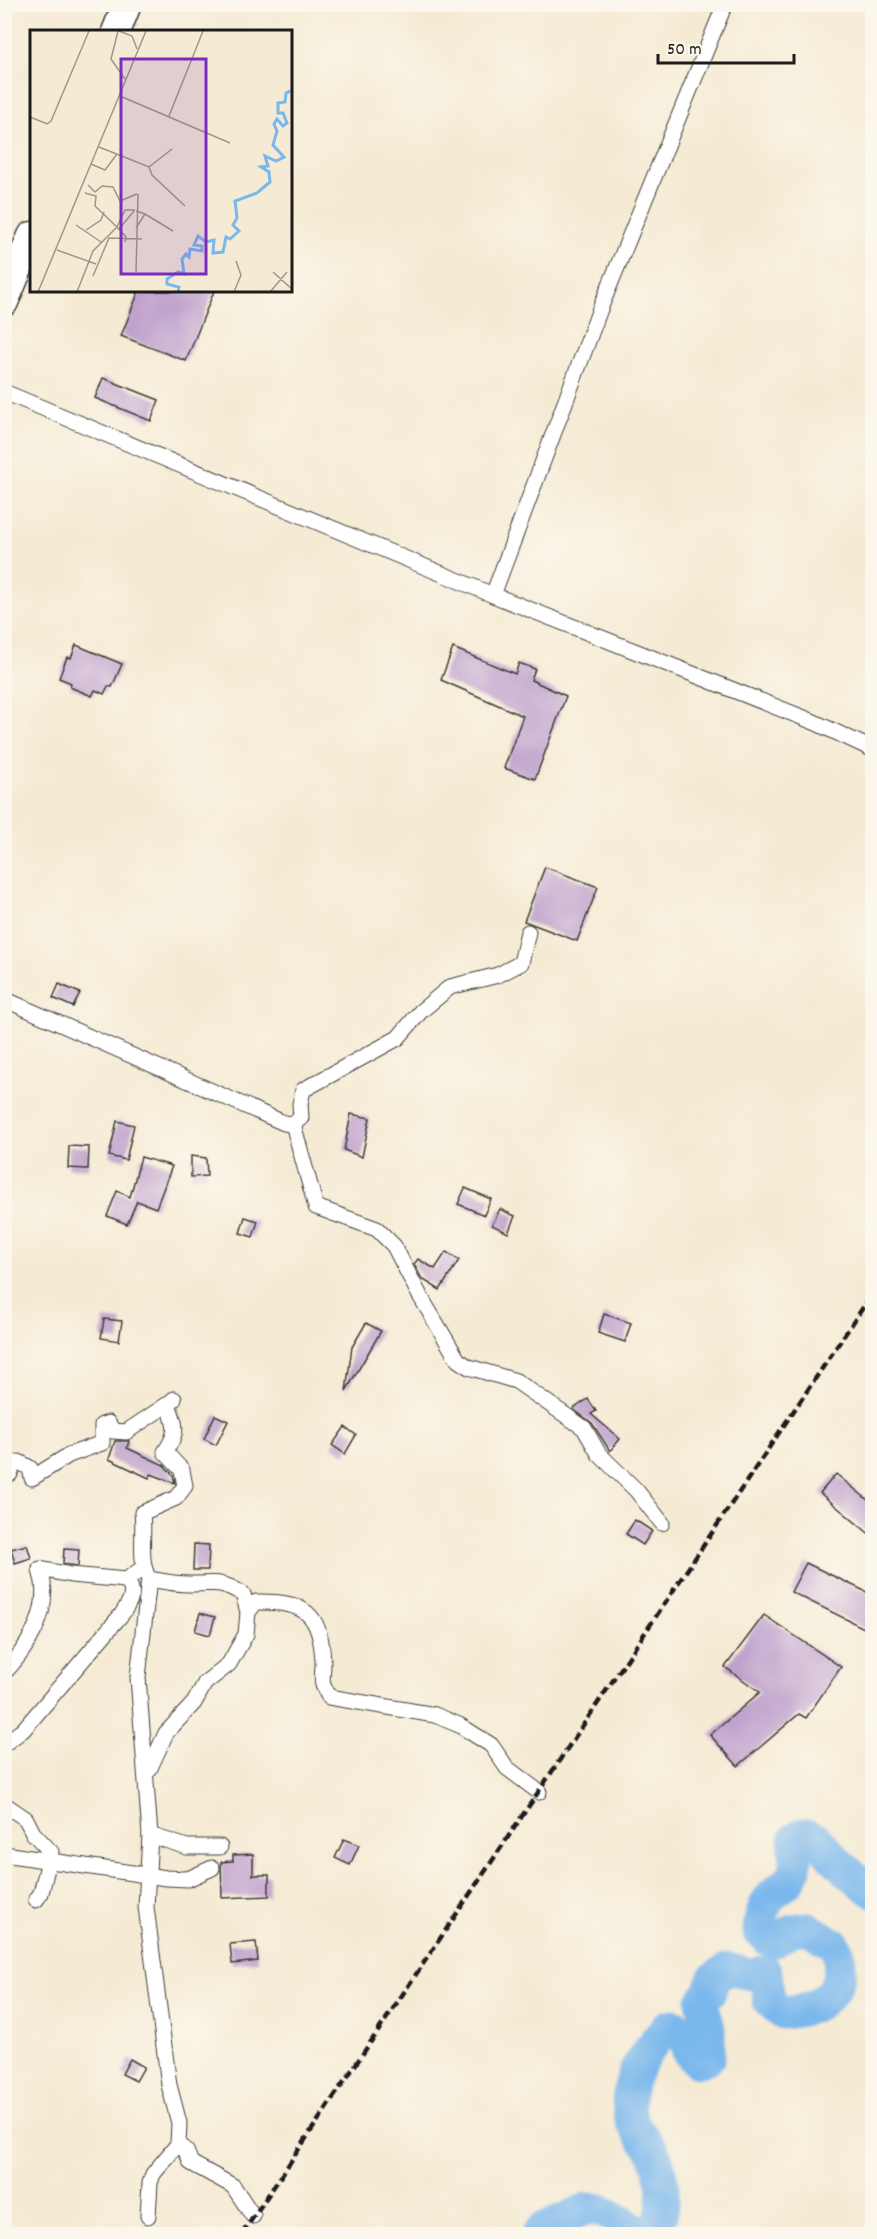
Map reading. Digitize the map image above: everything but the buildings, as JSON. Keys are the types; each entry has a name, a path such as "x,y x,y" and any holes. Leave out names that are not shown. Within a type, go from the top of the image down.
{"highway":[{"path":"117,30 127,4"},
{"path":"4,302 30,241"}],"street":[{"path":"493,595 600,309 725,4"},
{"path":"4,392 493,595 814,722 873,748"},
{"path":"4,999 284,1123 293,1124 301,1118 300,1104 303,1090 398,1038 421,1011 450,987 498,975 521,963 528,932"},
{"path":"293,1124 316,1207 377,1229 394,1246 420,1296 459,1360 469,1366 516,1381 584,1428 599,1454 636,1490 662,1523"},
{"path":"4,1466 10,1474 13,1466 19,1462 30,1468 32,1478 69,1455 102,1443 102,1425 108,1423 113,1431 126,1432 171,1401 175,1436 165,1452 182,1470 185,1486 176,1498 142,1513 146,1574 138,1677 150,1834 146,1875 150,1947 170,2085 179,2123 178,2144 153,2174 150,2183 148,2216"},
{"path":"4,1673 18,1658 42,1609 43,1582 40,1569 71,1575 126,1580 146,1574 190,1585 211,1581 231,1587 243,1594 248,1612 246,1634 229,1664 205,1683 194,1703 166,1733 147,1776"},
{"path":"4,1744 23,1730 122,1614 133,1596 131,1586 126,1580"},
{"path":"248,1612 256,1602 274,1602 293,1605 313,1617 321,1635 321,1684 329,1697 435,1715 459,1725 491,1745 507,1768 539,1792"},
{"path":"4,1804 26,1820 33,1833 51,1852 41,1893 36,1900"},
{"path":"150,1834 187,1847 220,1847"},
{"path":"4,1854 188,1879 212,1868"},
{"path":"178,2144 186,2151 190,2163 233,2186 253,2216"}],"waterway":[{"path":"647,2234 660,2220 663,2185 658,2163 634,2125 628,2102 633,2078 645,2055 668,2026 674,2025 683,2030 688,2052 697,2062 709,2057 709,2029 702,2001 710,1992 713,1979 728,1969 750,1974 766,1972 769,2001 782,2013 813,2006 821,2002 834,1988 840,1968 835,1945 808,1928 792,1930 775,1941 767,1939 759,1931 765,1905 794,1872 795,1839 800,1835 807,1835 821,1843 845,1869 872,1891"},
{"path":"538,2234 542,2229 587,2209 601,2210 644,2234"}],"railway":[{"path":"242,2234 872,1294"}]}
